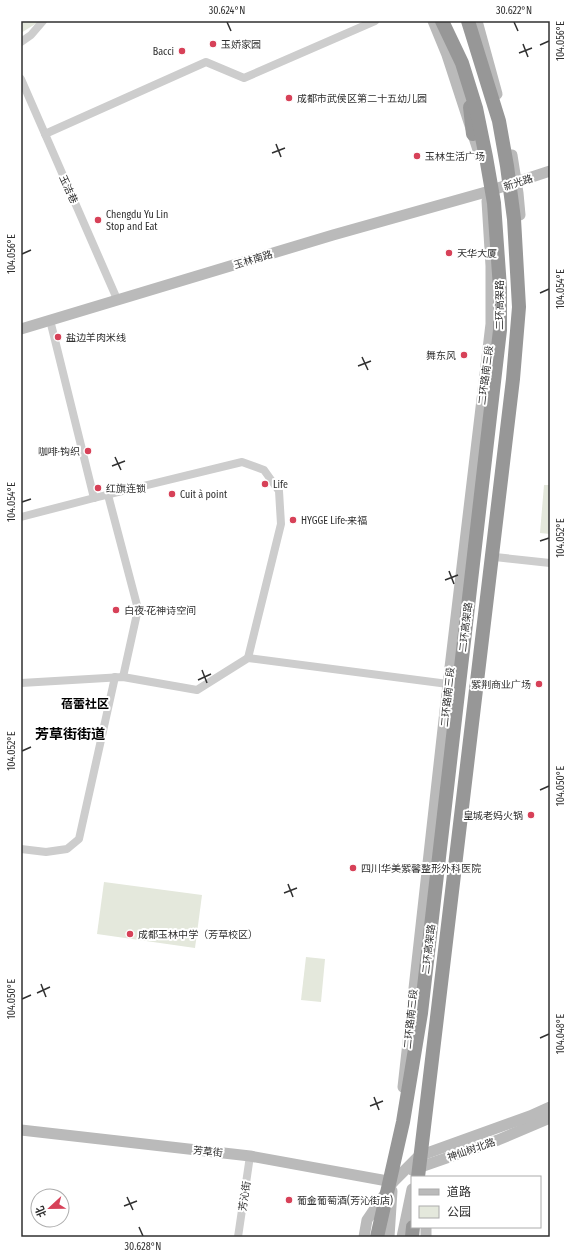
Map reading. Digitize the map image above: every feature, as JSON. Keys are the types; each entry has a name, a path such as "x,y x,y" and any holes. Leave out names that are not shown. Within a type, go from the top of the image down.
{"highway":[{"path":"442,21 463,78 470,104 473,134"},
{"name":"二环高架路","path":"377,1237 403,1122 421,1013 500,330 500,288 494,203 476,108 462,63 442,21"},
{"path":"448,21 462,63"},
{"path":"462,21 483,69"},
{"path":"465,21 492,92 513,162"},
{"name":"二环高架路","path":"417,1175 512,387 519,307 514,219 499,121 468,21"}],"main road":[{"name":"二环路南三段","path":"389,1237 393,1182 418,948 491,324 491,266 486,192 480,156 447,55 433,21"},
{"path":"417,1175 429,1063 495,557 521,333 522,283 517,182 504,120 486,49 477,21"},
{"name":"新光路","path":"486,192 550,171"},
{"name":"玉林南路","path":"21,329 333,235 486,192"},
{"path":"364,1237 367,1220 393,1182 419,1156 530,1116 550,1107"},
{"name":"神仙树北路","path":"417,1175 550,1118"},
{"name":"芳草街","path":"21,1130 250,1156 393,1182"},
{"name":"神仙树北路","path":"393,1182 411,1177"},
{"path":"402,1237 411,1194"}],"street":[{"path":"21,42 31,35 43,21"},
{"path":"45,134 206,62 244,78 375,21"},
{"name":"玉洁巷","path":"21,79 117,299"},
{"path":"50,320 94,498"},
{"path":"21,518 94,498 242,462 264,470 278,491 281,524 248,658"},
{"path":"21,849 46,852 67,849 78,840 119,677 138,609 108,495"},
{"path":"495,557 550,562"},
{"path":"21,683 119,677 197,690 248,658 448,684"},
{"name":"芳沁街","path":"238,1237 250,1156"}],"green space":[{"path":"21,21 40,21 21,33"},
{"path":"544,485 550,485 550,534 540,533"},
{"path":"104,882 202,895 195,948 97,934"},
{"path":"306,957 325,959 321,1002 301,1000"}],"place":[{"name":"玉娇家园","path":"213,44"},
{"name":"Bacci","path":"182,51"},
{"name":"成都市武侯区第二十五幼儿园","path":"289,98"},
{"name":"玉林生活广场","path":"417,156"},
{"name":"Chengdu Yu Lin Stop and Eat","path":"98,220"},
{"name":"天华大厦","path":"449,253"},
{"name":"盐边羊肉米线","path":"58,337"},
{"name":"舞东风","path":"464,355"},
{"name":"咖啡·钩织","path":"88,451"},
{"name":"Life","path":"265,484"},
{"name":"红旗连锁","path":"98,488"},
{"name":"Cuit à point","path":"172,494"},
{"name":"HYGGE Life·来福","path":"293,520"},
{"name":"白夜·花神诗空间","path":"116,610"},
{"name":"紫荆商业广场","path":"539,684"},
{"name":"皇城老妈火锅","path":"531,815"},
{"name":"四川华美紫馨整形外科医院","path":"353,868"},
{"name":"成都玉林中学（芳草校区）","path":"130,934"},
{"name":"葡金葡萄酒(芳沁街店)","path":"289,1200"}],"district":[{"name":"蓓蕾社区","path":"85,704"},
{"name":"芳草街街道","path":"70,734"}]}
